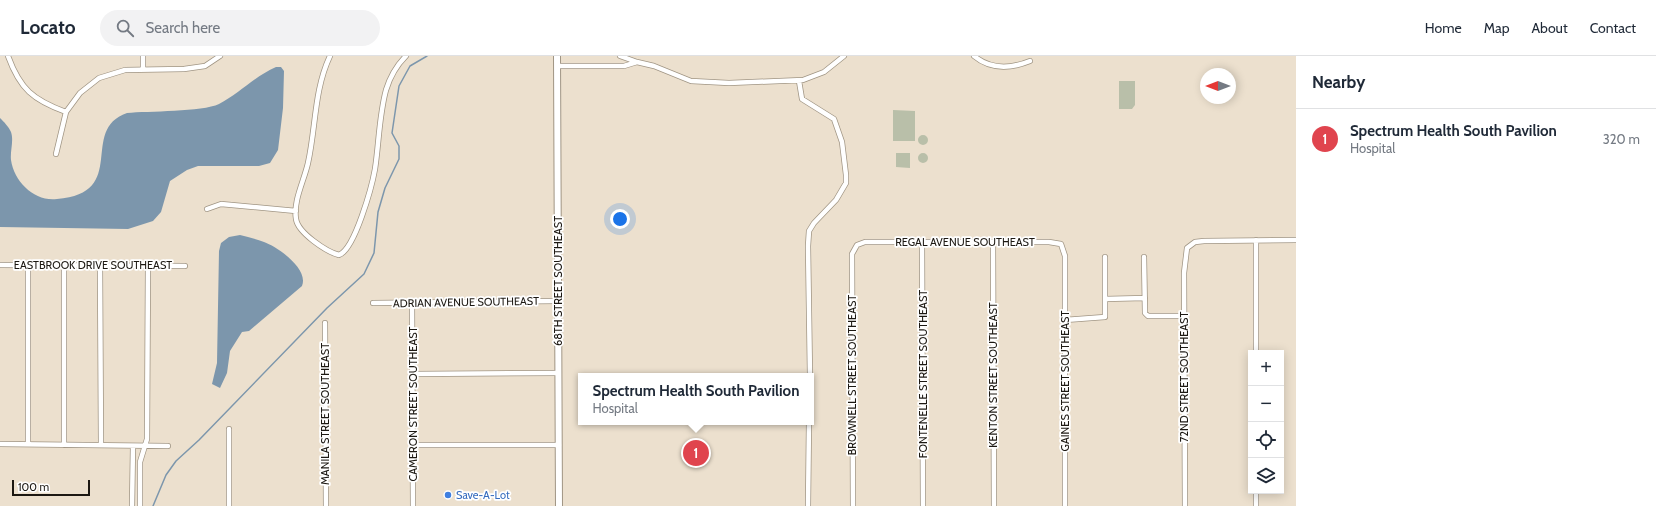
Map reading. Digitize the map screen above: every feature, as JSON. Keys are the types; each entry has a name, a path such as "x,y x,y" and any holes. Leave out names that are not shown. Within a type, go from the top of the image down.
{"main road":[{"name":"68TH STREET SOUTHEAST","path":"557,56 559,506"}],"street":[{"path":"8,56 15,75 28,93 47,105 66,112"},
{"path":"143,56 143,69"},
{"path":"56,154 66,112 80,93 99,78 125,70 184,69 205,66 220,56"},
{"path":"330,56 318,88 312,140 296,211 297,223 311,238 324,249 339,255 347,250 355,237 375,170 382,109 386,89 397,65 406,56"},
{"path":"620,56 654,66 696,82 799,81 824,72 844,56"},
{"path":"974,56 989,65 999,67 1010,67 1030,61"},
{"path":"557,66 624,66 637,62"},
{"path":"799,81 802,99 834,120 842,142 846,175 846,183 836,200 814,223 809,231 810,373"},
{"path":"207,209 221,204 296,211"},
{"path":"1256,350 1256,240 1296,240"},
{"name":"72ND STREET SOUTHEAST","path":"1185,506 1184,267 1187,248 1195,242 1256,240"},
{"name":"REGAL AVENUE SOUTHEAST","path":"857,245 865,242 1056,242 1061,244 1065,256"},
{"name":"FONTENELLE STREET SOUTHEAST","path":"922,243 923,506"},
{"name":"KENTON STREET SOUTHEAST","path":"993,243 994,506"},
{"name":"BROWNELL STREET SOUTHEAST","path":"853,506 852,254 857,245"},
{"name":"GAINES STREET SOUTHEAST","path":"1065,256 1065,506"},
{"path":"1065,320 1105,317 1105,257"},
{"path":"1144,257 1145,313 1148,316 1184,316"},
{"name":"EASTBROOK DRIVE SOUTHEAST","path":"0,265 185,266"},
{"path":"28,265 28,444"},
{"path":"64,265 64,445"},
{"path":"100,265 101,445"},
{"path":"140,506 140,462 147,439 148,266"},
{"path":"1105,299 1145,298"},
{"name":"ADRIAN AVENUE SOUTHEAST","path":"373,303 558,301"},
{"name":"CAMERON STREET SOUTHEAST","path":"412,302 413,506"},
{"name":"MANILA STREET SOUTHEAST","path":"324,323 326,506"},
{"path":"413,374 558,373"},
{"path":"808,506 809,425"},
{"path":"229,430 229,506"},
{"path":"0,444 168,446"},
{"path":"413,445 559,445"},
{"path":"132,506 133,446"},
{"path":"1256,494 1256,506"}],"green space":[{"path":"1119,81 1135,81 1135,105 1132,109 1119,109"},
{"path":"893,110 915,111 915,141 893,141"},
{"path":"921,135 925,135 927,136 927,144 921,145 918,142 918,138"},
{"path":"896,153 910,153 910,168 896,167"},
{"path":"921,153 925,153 927,154 927,162 921,163 918,160 918,156"}],"water":[{"path":"276,67 281,67 284,71 283,108 278,150 270,163 259,166 198,166 187,170 170,181 161,212 153,221 128,229 0,227 0,118 8,126 11,132 11,160 16,176 27,189 34,194 49,199 57,199 79,194 92,185 98,174 106,133 113,121 127,113 188,110 211,107 226,100 261,75"},
{"path":"240,235 264,242 277,249 297,266 303,279 302,286 249,331 242,332 230,351 227,373 220,388 212,384 217,363 219,251 221,243 229,237"}],"waterway":[{"path":"153,506 166,475 176,461 199,440 327,308 364,274 374,253 378,212 385,188 399,159 399,146 392,133 399,86 410,66 427,56"}],"place":[{"name":"Spectrum Health South Pavilion","path":"696,453"},
{"name":"Save-A-Lot","path":"448,495"}]}
